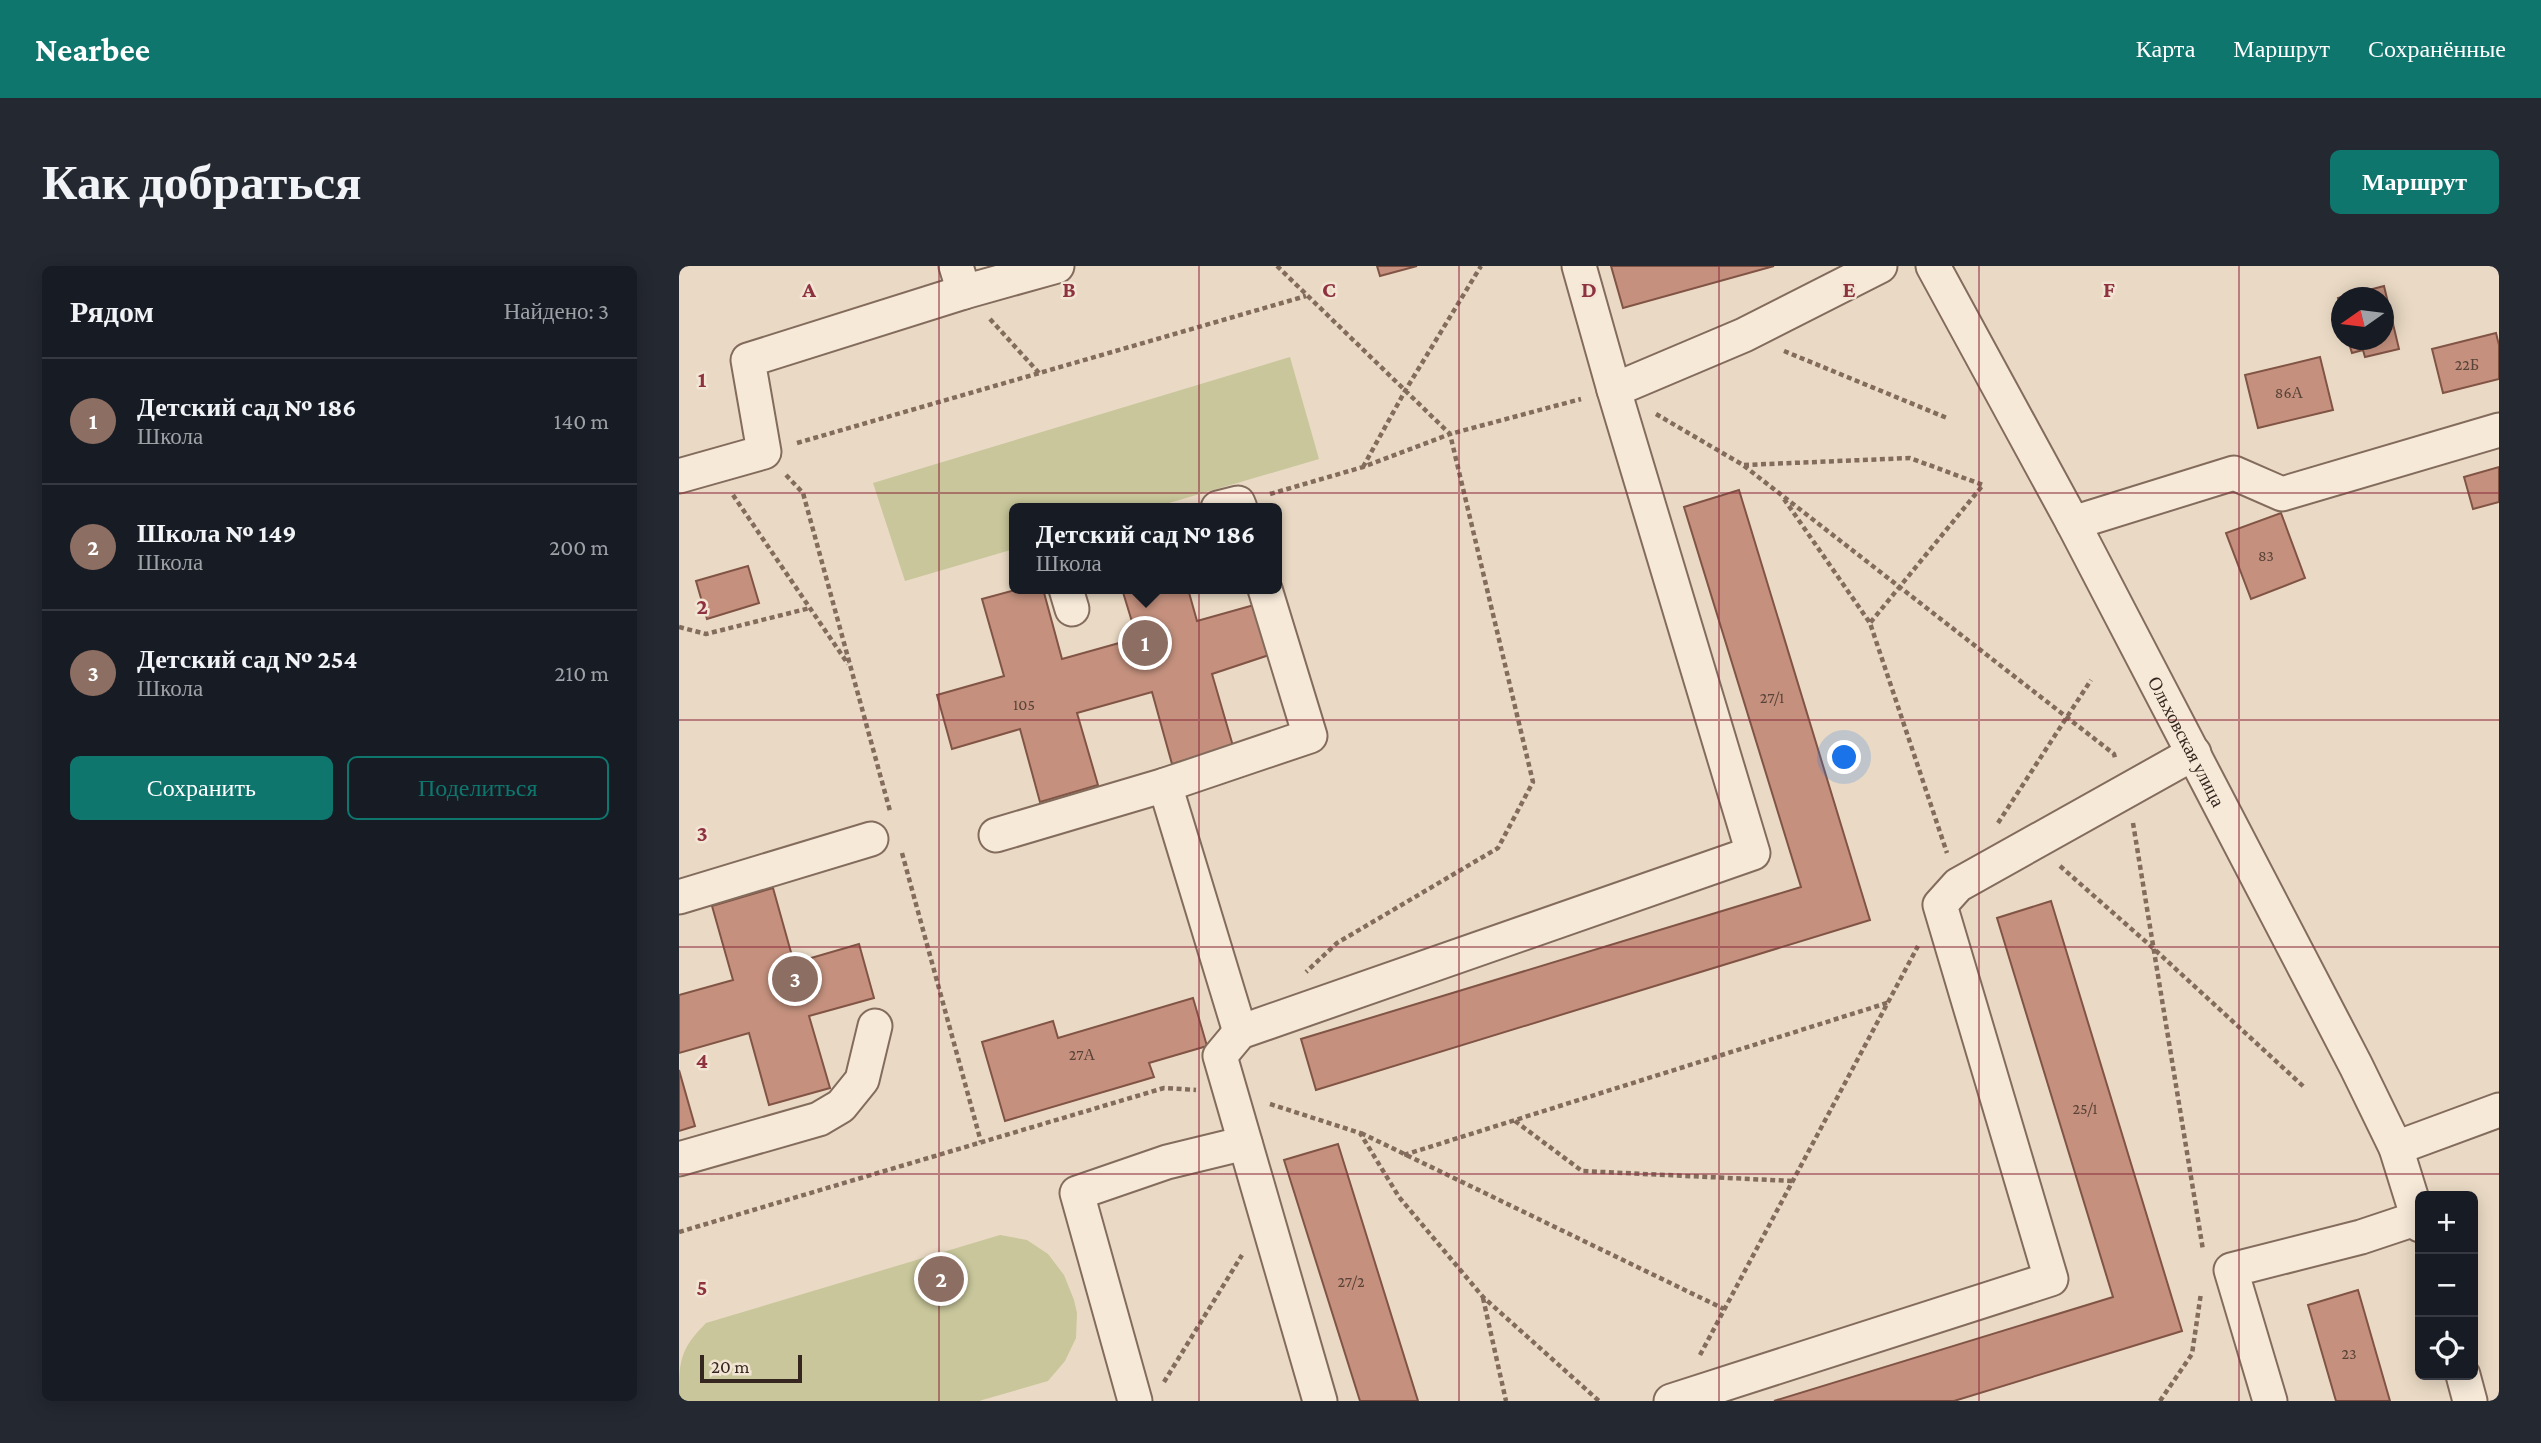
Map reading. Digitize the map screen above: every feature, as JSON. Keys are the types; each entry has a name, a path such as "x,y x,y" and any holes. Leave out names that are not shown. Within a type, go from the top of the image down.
{"street":[{"path":"679,477 764,452 748,360 960,279 1057,266"},
{"path":"1319,1401 1220,1056 1240,1032 1753,853 1614,390 1580,266"},
{"path":"1614,390 1744,335 1880,266"},
{"name":"Ольховская улица","path":"1933,266 2194,753 2396,1148 2415,1208"},
{"path":"2073,523 2234,473 2282,494 2499,430"},
{"path":"996,835 1165,785 1310,736 1267,594"},
{"path":"1674,1400 2051,1279 1949,895 2032,843 2194,753"},
{"path":"1165,785 1240,1032"},
{"path":"679,897 887,832"},
{"path":"679,1159 819,1119 841,1106 862,1080 875,1027"},
{"path":"2396,1148 2499,1110"},
{"path":"1147,1396 1077,1193 1167,1162 1245,1143"},
{"path":"2270,1401 2231,1270 2415,1222"},
{"path":"2464,1380 2470,1401"}],"path":[{"path":"1277,266 1450,434 1533,782 1498,848 1337,943 1298,979"},
{"path":"1363,467 1405,391 1481,266"},
{"path":"960,279 1039,373"},
{"path":"981,1142 887,832 851,668 803,493 764,452 1307,295"},
{"path":"1744,335 1947,418"},
{"path":"1242,503 1363,467 1450,434 1614,390"},
{"path":"1744,465 1910,458 1983,485 1870,623"},
{"path":"713,467 851,668"},
{"path":"1674,1400 1887,1003 1949,895 1870,623 1782,495"},
{"path":"679,627 706,634 810,608"},
{"path":"1994,829 2091,680"},
{"path":"2032,843 2153,948 2304,1087"},
{"path":"1405,1154 1887,1003"},
{"path":"679,1232 1164,1088 1230,1091 1360,1133 1724,1309"},
{"path":"1514,1120 1582,1171 1792,1181"},
{"path":"1360,1133 1399,1197 1483,1297 1599,1401"},
{"path":"1147,1396 1266,1216"},
{"path":"1483,1297 1506,1401"}],"shaded area":[{"path":"1290,357 1319,459 1169,503 1009,503 1009,550 905,581 873,483"},
{"path":"1000,1235 1027,1240 1048,1254 1064,1275 1074,1300 1077,1313 1076,1338 1065,1361 1048,1381 979,1401 679,1401 682,1358 690,1341 706,1323"}],"building":[{"path":"1377,266 1417,266 1380,276"},
{"path":"1611,266 1774,266 1623,308"},
{"path":"2394,328 2399,349 2365,357 2363,350 2394,350"},
{"path":"2496,333 2499,345 2499,379 2443,393 2432,349"},
{"path":"2320,357 2333,410 2258,428 2245,375"},
{"path":"2499,467 2499,502 2473,509 2464,477"},
{"path":"1739,490 1870,920 1316,1090 1301,1039 1801,887 1684,507"},
{"path":"2281,513 2305,578 2251,599 2226,533"},
{"path":"748,566 759,603 707,619 696,581"},
{"path":"1009,592 1009,594 1044,594 1062,659 1137,638 1124,594 1189,594 1197,621 1254,605 1269,655 1212,674 1233,746 1172,764 1152,692 1077,713 1098,785 1040,802 1020,729 952,749 937,695 1004,676 982,599"},
{"path":"773,888 794,963 859,944 874,998 809,1016 830,1088 769,1105 749,1033 679,1053 679,995 733,980 712,906"},
{"path":"2051,901 2182,1331 1954,1401 1774,1401 2113,1297 1997,918"},
{"path":"1193,998 1207,1046 1149,1063 1154,1077 1005,1121 982,1042 1053,1021 1058,1038"},
{"path":"679,1070 695,1126 679,1131"},
{"path":"1338,1144 1418,1401 1360,1401 1284,1160"},
{"path":"2358,1290 2390,1401 2336,1401 2308,1305"}],"place":[{"name":"Детский сад № 186","path":"1145,643"},
{"name":"Детский сад № 254","path":"795,979"},
{"name":"Школа № 149","path":"941,1279"}]}
